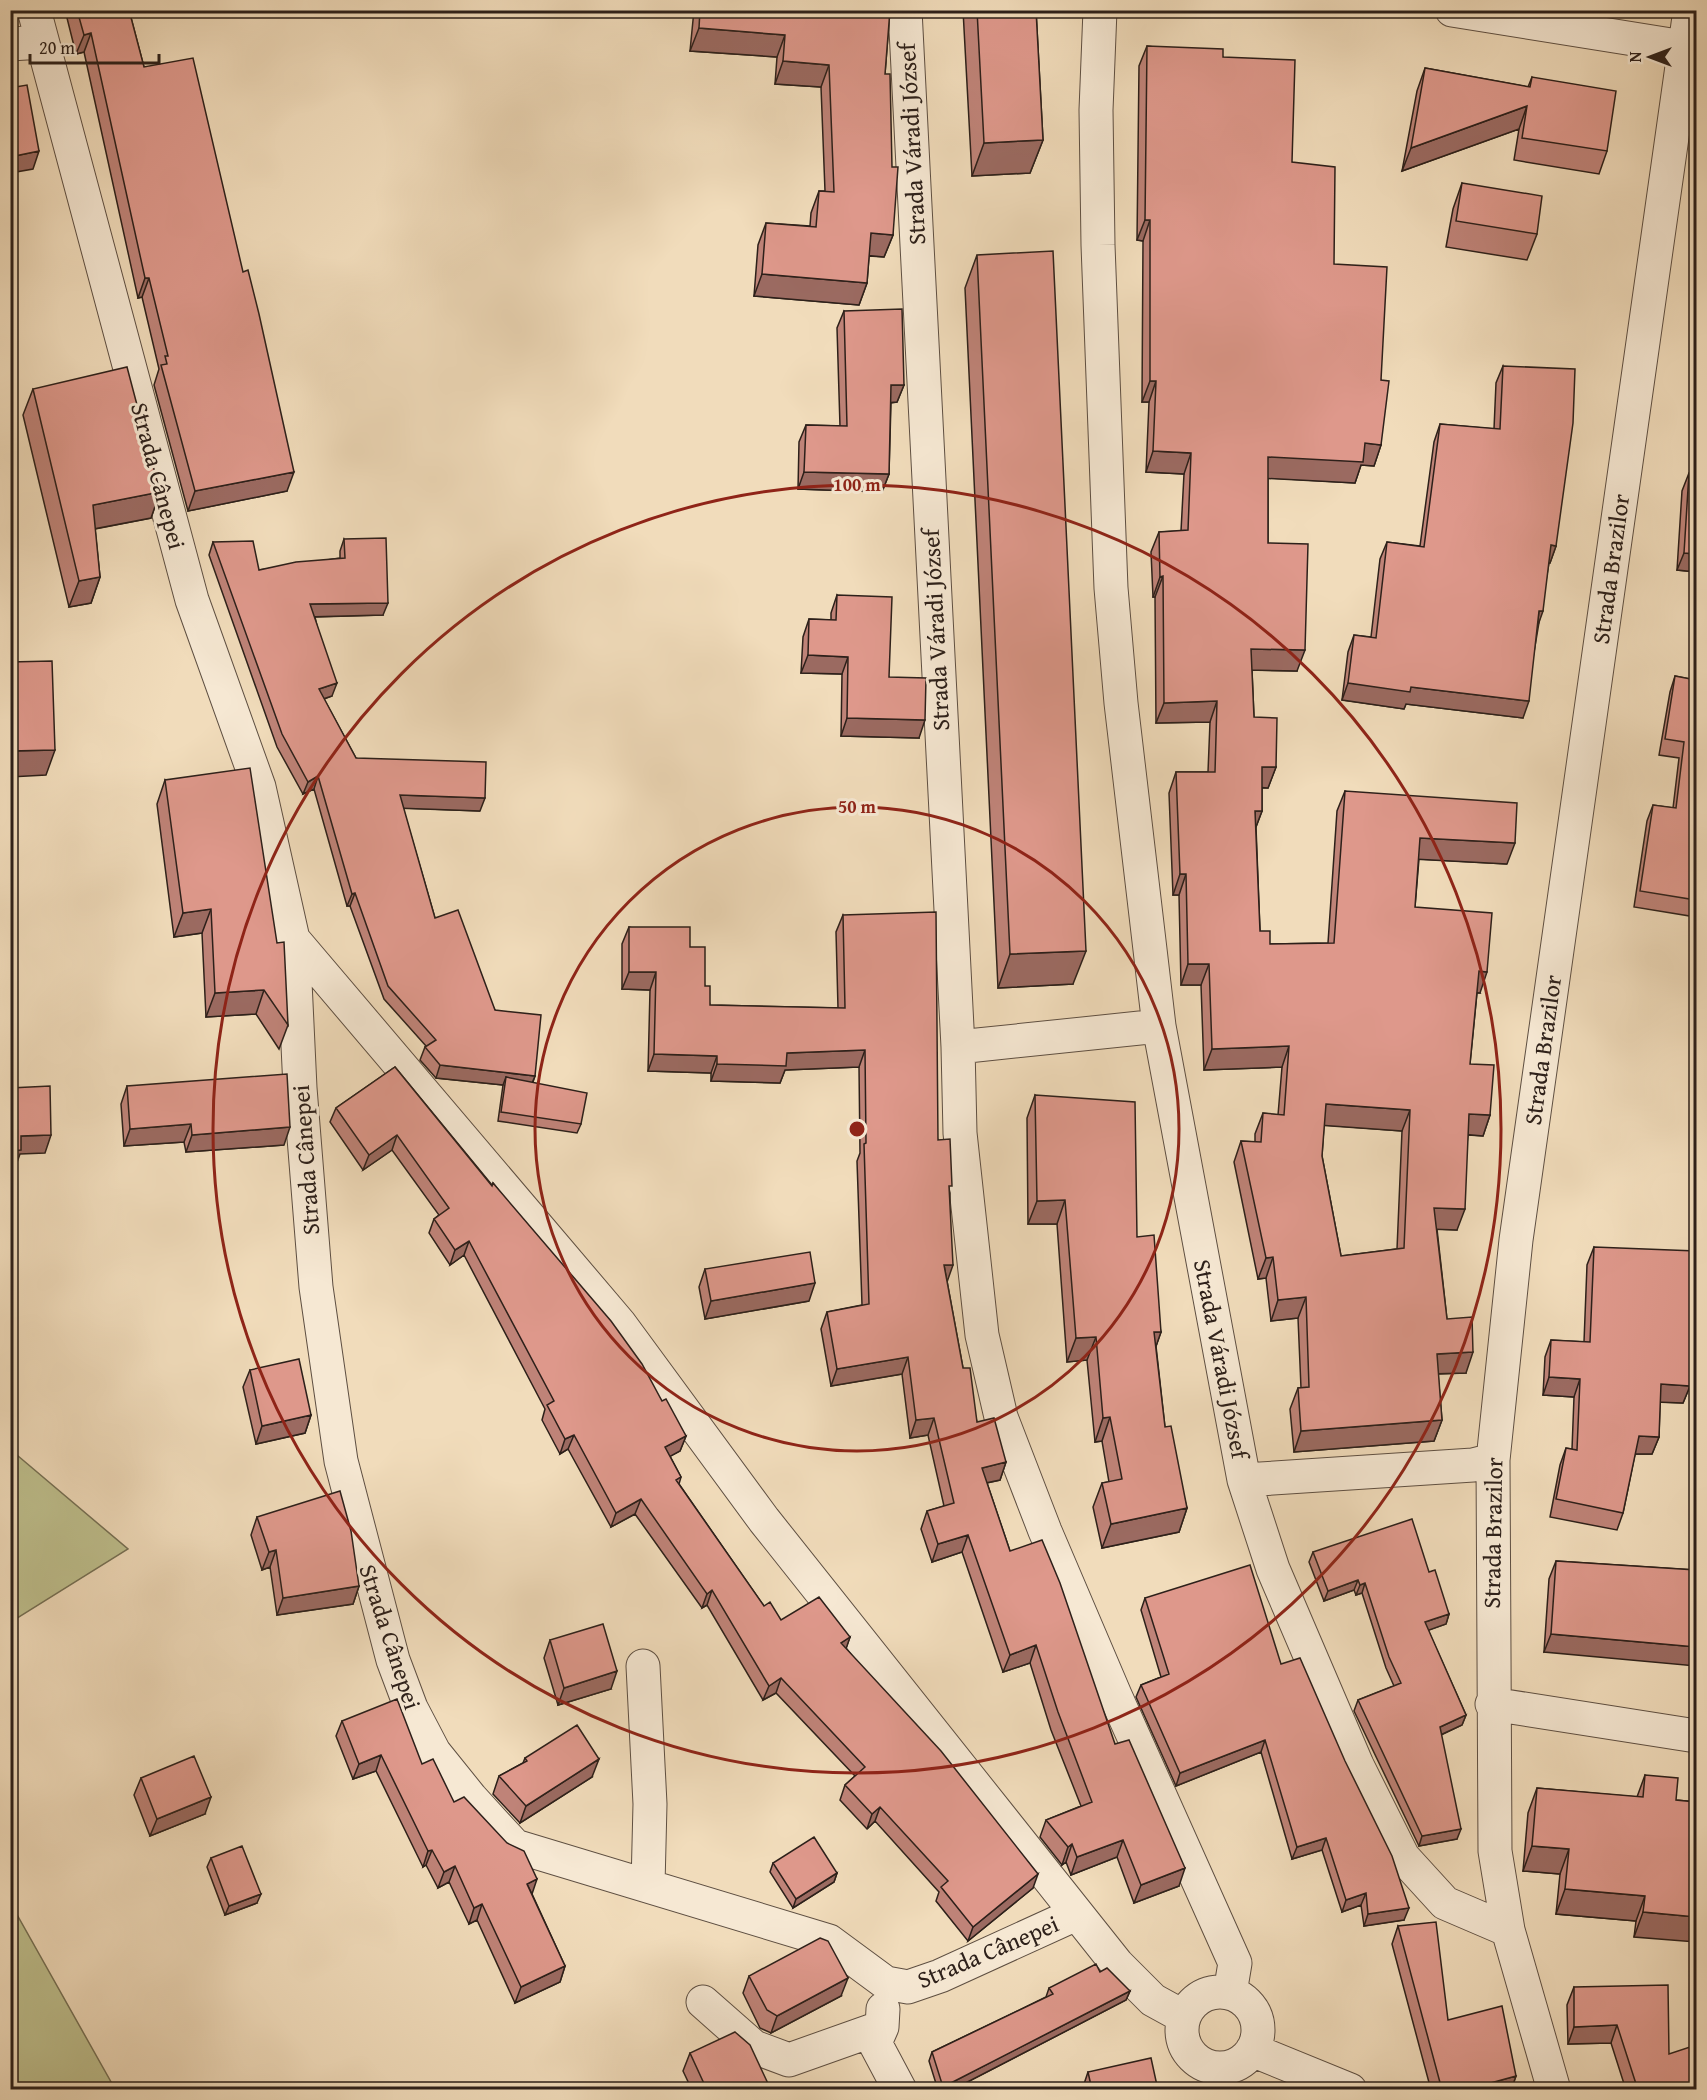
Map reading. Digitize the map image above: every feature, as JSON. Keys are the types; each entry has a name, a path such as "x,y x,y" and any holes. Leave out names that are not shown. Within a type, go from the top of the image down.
{"street":[{"name":"Strada Cânepei","path":"34,10 26,43 192,600 259,787 292,939 300,1088 316,1287 341,1461 393,1660 411,1708 434,1752 471,1798 515,1846 829,1941 886,1983 908,1987 940,1976 1076,1914"},
{"name":"Strada Váradi József","path":"905,10 958,1047 960,1133 982,1335 1001,1417 1115,1695 1235,1963 1230,1993"},
{"name":"Strada Váradi József","path":"1100,10 1096,110 1098,222 1111,588 1121,703 1159,1026 1244,1480 1473,1465 1493,1460"},
{"path":"1452,10 1690,48"},
{"name":"Strada Brazilor","path":"1554,2090 1508,1930 1495,1851 1492,1704 1493,1460 1516,1240 1690,48 1690,10"},
{"name":"Strada Cânepei","path":"292,939 620,1324 764,1520 1117,1964 1153,2000 1184,2017"},
{"path":"958,1047 1159,1026"},
{"path":"1244,1480 1273,1569 1358,1765 1403,1857 1445,1903 1508,1930"},
{"path":"643,1666 650,1804 648,1885"},
{"path":"1492,1704 1696,1736"},
{"path":"886,1983 882,2027 875,2043 900,2090"},
{"path":"1216,1992 1230,1993 1242,1999 1252,2010 1257,2023 1257,2037 1252,2050 1217,2079 1192,2056 1184,2044 1181,2030 1184,2017 1191,2005 1202,1996 1216,1992"},
{"path":"703,2002 754,2047 789,2060 882,2027"},
{"path":"1252,2050 1350,2090"}],"green space":[{"path":"11,1450 128,1549 11,1622"},
{"path":"11,1904 115,2089 11,2089"}],"building":[{"path":"77,10 129,10 144,67 193,58 243,272 248,270 259,314 294,472 195,491 161,365 167,364 165,356 168,356 149,278 145,278 91,33 84,35"},
{"path":"700,10 890,10 885,74 890,74 892,167 898,167 893,235 871,233 867,283 762,274 766,223 816,227 819,191 834,192 829,65 783,61 785,35 699,28"},
{"path":"977,10 1036,10 1043,140 984,143"},
{"path":"1147,46 1223,49 1223,57 1295,60 1292,162 1335,167 1334,264 1387,267 1381,380 1389,381 1381,445 1365,443 1363,462 1268,457 1268,543 1308,544 1305,650 1251,649 1254,717 1277,718 1276,767 1262,767 1262,811 1255,811 1260,931 1270,931 1270,944 1334,943 1345,791 1517,803 1515,843 1420,838 1415,907 1492,913 1487,972 1479,971 1470,1064 1494,1065 1490,1115 1469,1114 1465,1209 1434,1208 1447,1319 1472,1317 1473,1352 1437,1354 1442,1420 1301,1431 1298,1388 1309,1387 1306,1297 1278,1300 1273,1257 1266,1258 1241,1141 1261,1142 1263,1113 1284,1115 1289,1046 1212,1049 1209,964 1188,964 1186,874 1180,874 1176,772 1215,772 1217,701 1164,703 1163,576 1160,577 1159,532 1188,530 1191,453 1153,451 1156,381 1150,381 1150,220 1145,220","holes":["1326,1104 1410,1110 1404,1248 1341,1256 1322,1156"]},
{"path":"1425,68 1530,87 1532,77 1616,91 1607,151 1522,138 1527,106 1411,148"},
{"path":"27,85 39,151 10,157 10,88"},
{"path":"1462,183 1542,196 1537,234 1456,221"},
{"path":"1053,251 1086,951 1010,954 977,255"},
{"path":"902,309 904,385 891,385 889,474 804,472 806,425 847,426 844,311"},
{"path":"1503,366 1575,369 1573,423 1556,546 1551,545 1543,611 1539,611 1529,701 1411,687 1410,692 1348,683 1354,635 1376,638 1387,542 1424,547 1440,424 1500,429"},
{"path":"127,367 160,492 93,505 100,577 79,581 33,389"},
{"path":"1689,473 1696,474 1696,554 1684,553"},
{"path":"386,538 388,603 310,604 337,683 319,689 356,758 486,762 485,798 400,795 435,918 458,910 495,1010 541,1015 535,1076 440,1065 425,1047 436,1040 388,986 355,893 352,894 318,776 308,782 282,734 213,542 253,541 259,570 296,562 345,558 344,539"},
{"path":"837,595 892,597 889,677 926,678 925,720 847,718 848,657 808,655 809,619 836,620"},
{"path":"52,661 55,750 10,751 10,662"},
{"path":"1675,676 1696,680 1696,900 1640,891 1653,805 1676,808 1684,742 1665,739"},
{"path":"250,768 277,943 284,942 288,1025 264,990 215,993 211,909 183,913 165,780"},
{"path":"936,912 938,1140 950,1139 952,1186 949,1186 953,1265 944,1265 963,1368 970,1368 977,1422 994,1418 1006,1462 982,1468 1010,1551 1042,1540 1060,1583 1115,1744 1129,1740 1185,1868 1141,1885 1123,1840 1077,1857 1072,1844 1068,1847 1046,1820 1092,1802 1036,1645 1010,1655 968,1535 938,1544 927,1511 954,1503 934,1418 916,1420 908,1357 837,1369 827,1312 869,1304 864,1144 866,1143 865,1050 787,1053 786,1066 717,1064 717,1056 654,1054 656,972 629,972 629,927 690,927 690,947 705,947 705,986 710,986 710,1005 845,1008 843,915"},
{"path":"395,1067 492,1186 493,1183 611,1321 642,1364 662,1401 666,1399 686,1436 665,1447 681,1477 676,1480 764,1606 770,1602 781,1620 819,1597 850,1637 841,1643 941,1751 1038,1874 973,1927 941,1887 948,1881 880,1807 872,1814 845,1785 865,1767 781,1678 769,1686 712,1590 707,1594 641,1499 616,1513 574,1435 565,1439 547,1405 554,1401 469,1241 455,1250 434,1219 449,1208 397,1135 369,1155 336,1108"},
{"path":"287,1074 290,1127 192,1135 191,1124 130,1129 127,1086"},
{"path":"506,1077 587,1093 581,1124 501,1112"},
{"path":"50,1086 51,1135 21,1136 21,1150 10,1151 10,1088"},
{"path":"1035,1095 1135,1102 1137,1237 1154,1235 1161,1332 1154,1332 1165,1427 1171,1426 1187,1508 1111,1524 1102,1483 1122,1479 1110,1417 1103,1418 1096,1337 1076,1338 1065,1200 1037,1201"},
{"path":"1594,1247 1696,1251 1696,1307 1690,1386 1661,1384 1659,1437 1639,1436 1623,1513 1556,1499 1566,1448 1577,1450 1580,1379 1549,1377 1551,1340 1590,1342"},
{"path":"810,1252 815,1283 711,1301 705,1269"},
{"path":"299,1359 311,1415 262,1426 250,1370"},
{"path":"340,1491 351,1531 359,1586 283,1598 276,1550 269,1552 257,1517"},
{"path":"1412,1519 1429,1572 1435,1570 1449,1614 1425,1622 1466,1715 1440,1727 1461,1829 1422,1836 1358,1700 1401,1683 1389,1657 1365,1583 1360,1585 1358,1580 1328,1591 1313,1552"},
{"path":"1556,1561 1696,1570 1696,1647 1551,1634"},
{"path":"1250,1565 1281,1664 1300,1658 1345,1761 1392,1856 1409,1908 1368,1914 1366,1893 1346,1900 1326,1838 1297,1847 1265,1740 1180,1773 1141,1685 1169,1674 1145,1598"},
{"path":"603,1624 617,1671 564,1688 550,1640"},
{"path":"397,1699 422,1764 433,1759 454,1802 464,1797 507,1843 524,1851 537,1879 527,1884 565,1966 521,1987 482,1904 474,1908 455,1866 444,1872 432,1850 428,1851 381,1755 359,1764 342,1721"},
{"path":"577,1725 599,1759 526,1806 499,1776 527,1761 525,1758"},
{"path":"194,1756 211,1797 157,1819 141,1778"},
{"path":"1645,1775 1678,1778 1676,1800 1696,1802 1696,1917 1643,1912 1645,1896 1565,1889 1569,1849 1532,1846 1537,1788 1643,1797"},
{"path":"814,1837 837,1873 796,1899 773,1863"},
{"path":"242,1846 261,1894 229,1906 211,1858"},
{"path":"1436,1922 1448,2020 1502,2006 1516,2076 1465,2090 1442,2090 1398,1926"},
{"path":"820,1938 828,1941 848,1978 777,2016 767,2010 749,1976"},
{"path":"1096,1964 1100,1972 1107,1968 1130,1991 943,2087 932,2052 1053,1994 1049,1988"},
{"path":"1668,1985 1669,2054 1696,2045 1696,2090 1638,2090 1617,2025 1574,2027 1574,1987"},
{"path":"735,2032 750,2045 771,2090 707,2090 690,2053"},
{"path":"1151,2058 1158,2090 1092,2090 1088,2072"}]}
